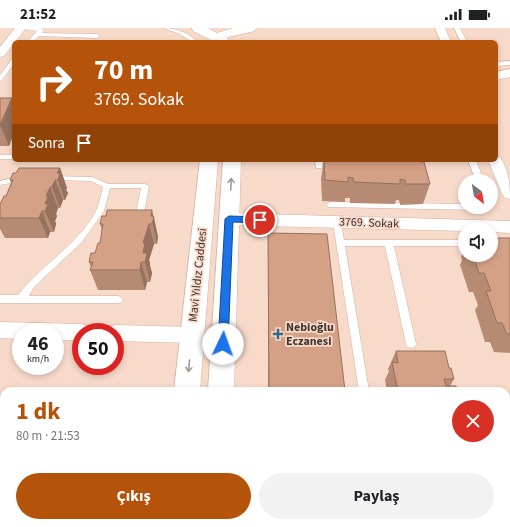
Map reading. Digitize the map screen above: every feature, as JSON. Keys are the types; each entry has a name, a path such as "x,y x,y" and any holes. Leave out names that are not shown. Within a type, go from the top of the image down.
{"main road":[{"path":"198,28 218,40"},
{"path":"221,40 224,34 231,29 250,36 263,31"},
{"name":"Mavi Yıldız Caddesi","path":"187,387 209,162"},
{"path":"221,387 232,162"},
{"path":"204,219 229,219"}],"street":[{"path":"0,54 21,28"},
{"path":"440,28 445,40"},
{"path":"498,76 510,73"},
{"path":"496,162 510,194"},
{"name":"3769. Sokak","path":"229,219 510,227"},
{"path":"0,330 72,332"},
{"path":"124,333 192,335"}],"lane":[{"path":"21,28 97,36"},
{"path":"166,28 185,34 192,40"},
{"path":"457,28 463,40"},
{"path":"32,40 40,31"},
{"path":"0,79 12,63"},
{"path":"498,64 510,63"},
{"path":"0,157 12,158"},
{"path":"473,162 477,174"},
{"path":"0,183 25,177 32,177"},
{"path":"47,178 92,179 107,186 145,186 140,213"},
{"path":"21,299 31,286 80,240 100,211 107,186"},
{"path":"331,205 458,207"},
{"path":"337,222 363,387"},
{"path":"340,243 458,243"},
{"path":"389,243 411,344"},
{"path":"0,299 118,300"}],"building":[{"path":"0,98 12,98 0,125"},
{"path":"324,162 424,162 430,184 406,184 405,180 400,179 400,184 354,182 353,178 348,177 348,182 325,180"},
{"path":"19,168 60,168 57,173 60,173 58,180 55,180 46,196 48,196 45,204 48,204 45,211 42,211 39,218 0,218 0,204 4,196 6,196 13,180 10,180 13,173 16,173"},
{"path":"107,210 152,210 151,216 154,217 152,224 149,224 143,243 145,243 143,253 147,253 145,262 141,262 140,270 90,270 93,262 89,262 91,253 95,253 98,243 100,243 103,224 100,224 102,216 106,216"},
{"path":"268,233 327,234 345,387 269,387"},
{"path":"498,238 510,238 510,334 507,334 502,323 497,323 486,291 491,291 484,273 479,273 475,262 498,262"},
{"path":"396,351 445,351 449,368 451,368 454,379 444,379 446,386 456,387 397,387 392,362 398,363"}],"place":[{"name":"Nebioğlu Eczanesi","path":"278,334"}],"route":[{"path":"223,344 229,219 260,220"}]}
